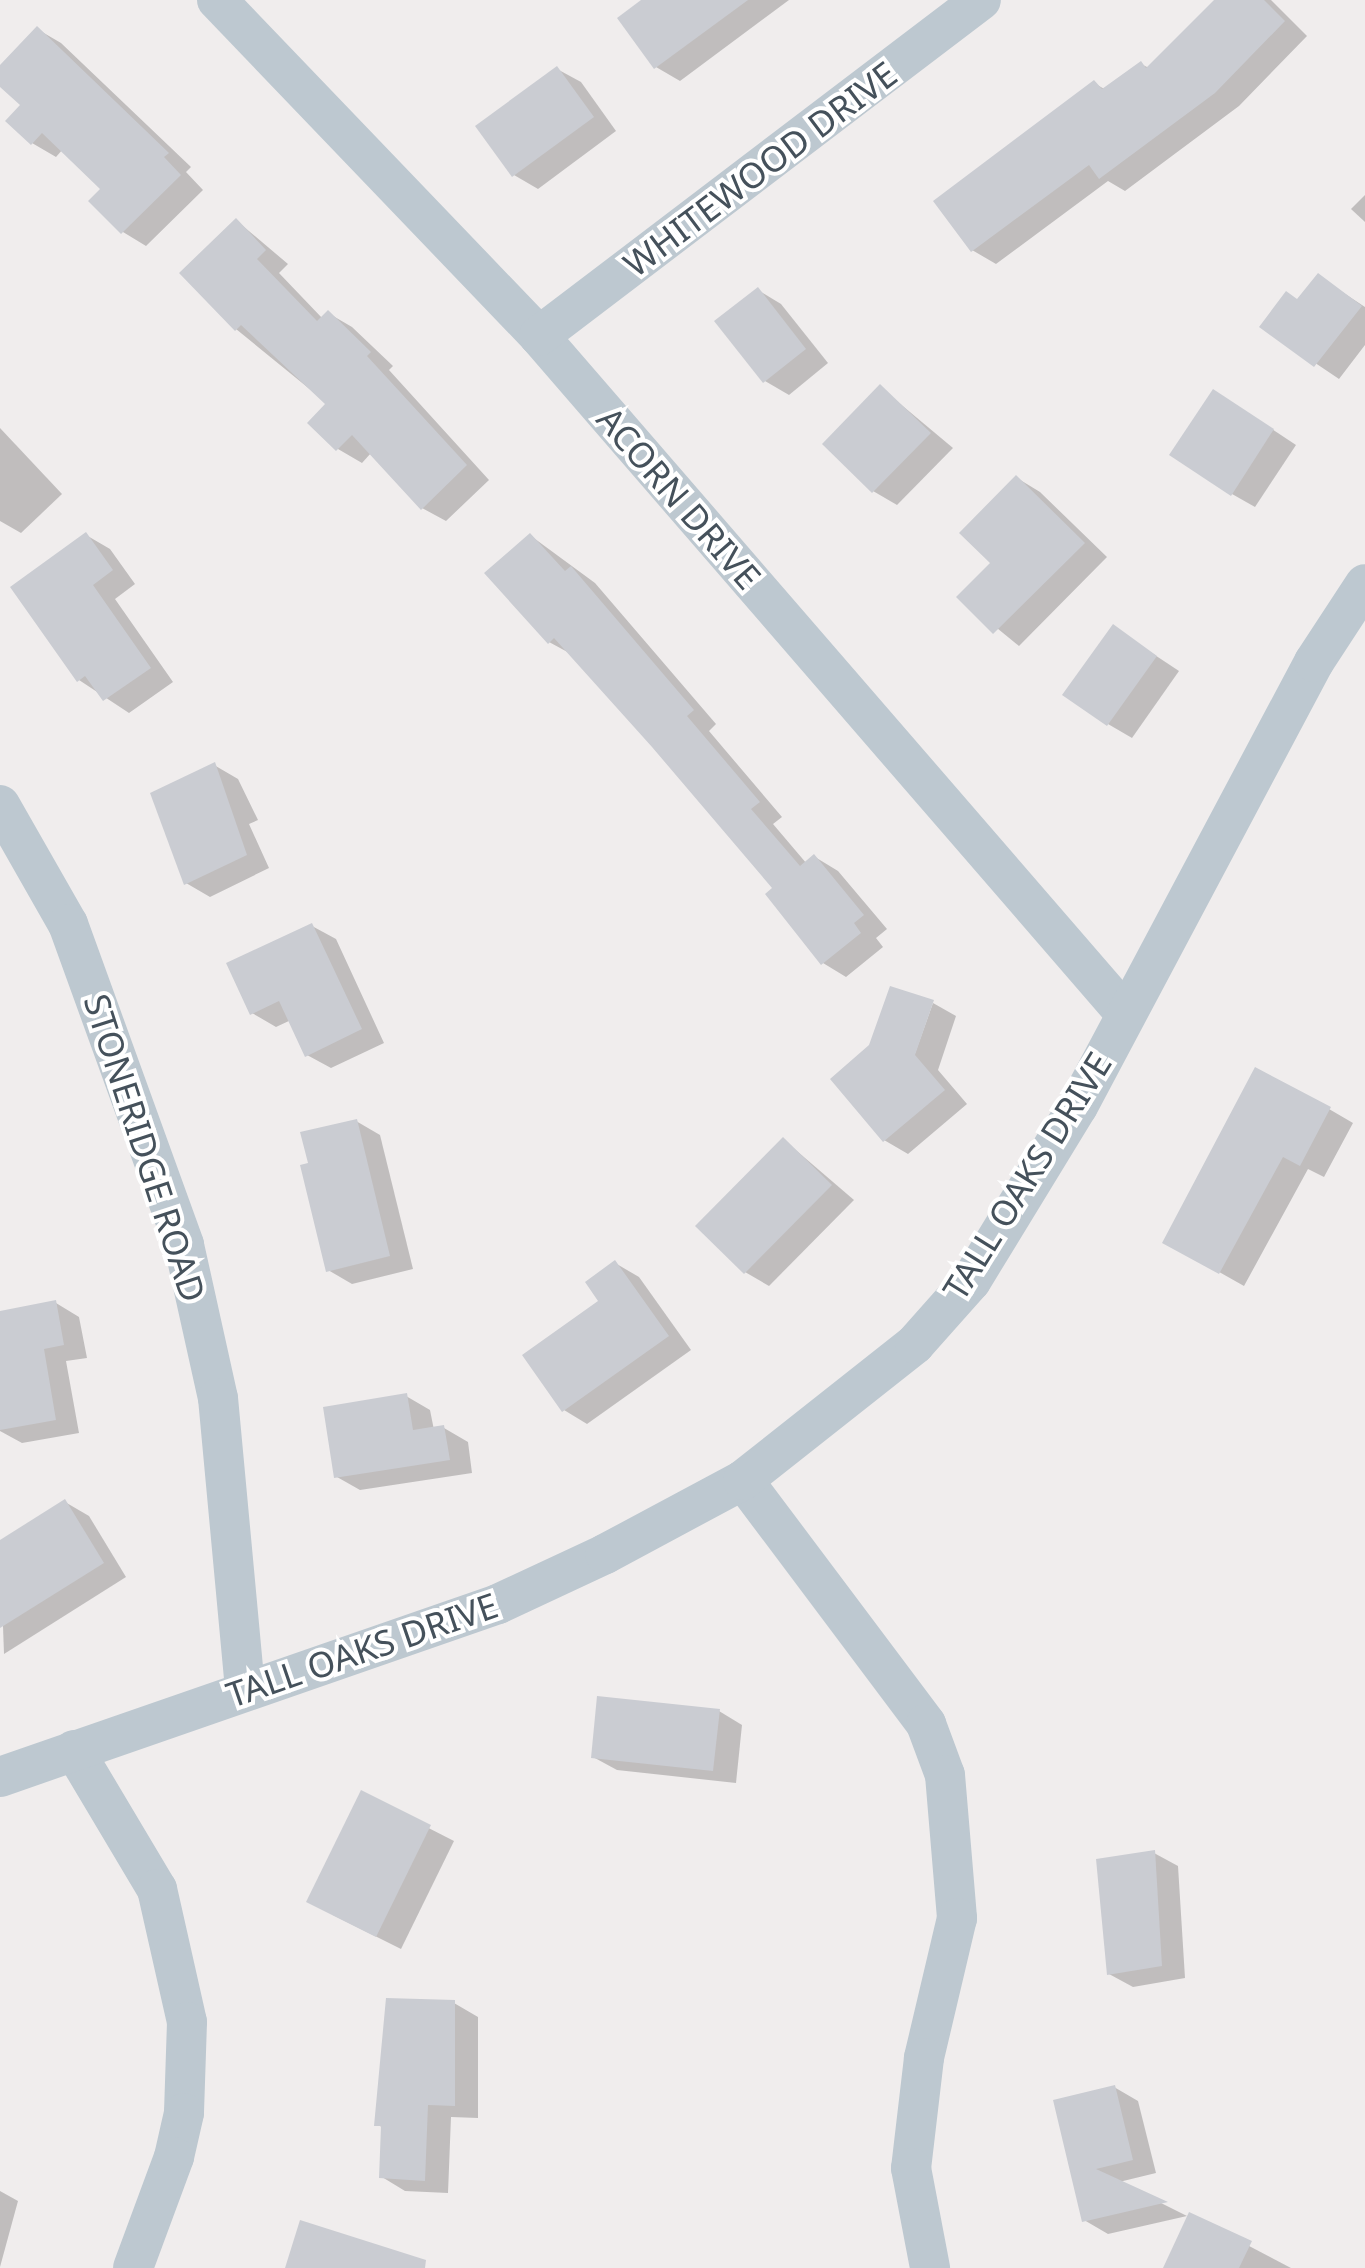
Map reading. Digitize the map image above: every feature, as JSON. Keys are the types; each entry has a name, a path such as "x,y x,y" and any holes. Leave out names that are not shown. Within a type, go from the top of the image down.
{"street":[{"name":"ACORN DRIVE","path":"216,0 538,336 1124,1012"},
{"name":"WHITEWOOD DRIVE","path":"538,336 981,0"},
{"name":"TALL OAKS DRIVE","path":"0,1777 498,1604 742,1480 915,1344 971,1281 1078,1106 1124,1012 1314,662 1365,584"},
{"name":"STONERIDGE ROAD","path":"0,805 68,924 184,1245 218,1398 246,1690"},
{"path":"742,1480 926,1724 945,1776 957,1918 924,2058 911,2168 930,2268"},
{"path":"74,1750 157,1889 187,2022 178,2142 133,2268"}],"building":[{"path":"641,0 748,0 654,69 617,18"},
{"path":"1214,0 1264,0 1285,21 1215,93 1099,179 1089,165 971,252 933,201 1094,80 1102,89 1141,61 1146,68"},
{"path":"37,26 169,153 164,157 181,175 121,234 88,201 100,189 42,133 31,145 5,121 20,105 0,87 0,65"},
{"path":"557,66 594,117 512,177 475,126"},
{"path":"236,218 266,250 257,259 317,321 328,310 371,352 367,356 467,465 421,510 352,435 336,451 307,423 325,404 241,325 235,331 179,273"},
{"path":"1318,273 1362,306 1314,367 1259,327 1286,291 1297,299"},
{"path":"758,287 806,349 763,383 714,321"},
{"path":"880,384 931,433 872,493 822,444"},
{"path":"1213,389 1274,429 1231,496 1169,455"},
{"path":"1016,475 1085,543 993,634 956,597 990,563 959,533"},
{"path":"86,532 113,570 93,585 151,668 103,701 85,676 77,682 10,587"},
{"path":"530,533 565,571 571,566 694,710 687,716 760,802 751,809 800,866 814,854 864,915 854,923 861,933 821,965 765,894 772,888 652,747 554,638 548,644 484,573"},
{"path":"1113,624 1157,656 1107,726 1062,695"},
{"path":"215,762 247,855 184,885 150,793"},
{"path":"312,923 362,1029 305,1057 279,1001 250,1015 226,963"},
{"path":"890,986 934,1000 915,1055 945,1090 883,1142 830,1079 869,1045"},
{"path":"1255,1067 1331,1107 1300,1166 1283,1157 1219,1274 1162,1243"},
{"path":"357,1119 390,1256 326,1272 300,1165 308,1163 300,1132"},
{"path":"783,1137 832,1185 744,1274 695,1226"},
{"path":"615,1260 669,1336 562,1412 522,1355 598,1301 585,1282"},
{"path":"56,1300 64,1345 44,1349 56,1420 0,1430 0,1311"},
{"path":"407,1393 413,1430 444,1425 450,1460 334,1478 323,1407"},
{"path":"65,1499 104,1563 0,1628 0,1540"},
{"path":"597,1696 720,1709 713,1771 591,1758"},
{"path":"361,1790 431,1825 376,1937 306,1902"},
{"path":"1155,1850 1162,1966 1107,1975 1096,1859"},
{"path":"386,1998 455,2000 455,2106 428,2105 425,2181 379,2178 381,2126 374,2126"},
{"path":"1115,2085 1133,2160 1096,2169 1168,2202 1082,2222 1053,2100"},
{"path":"1189,2212 1252,2241 1239,2268 1163,2268"},
{"path":"300,2220 426,2260 425,2268 285,2268"}]}
